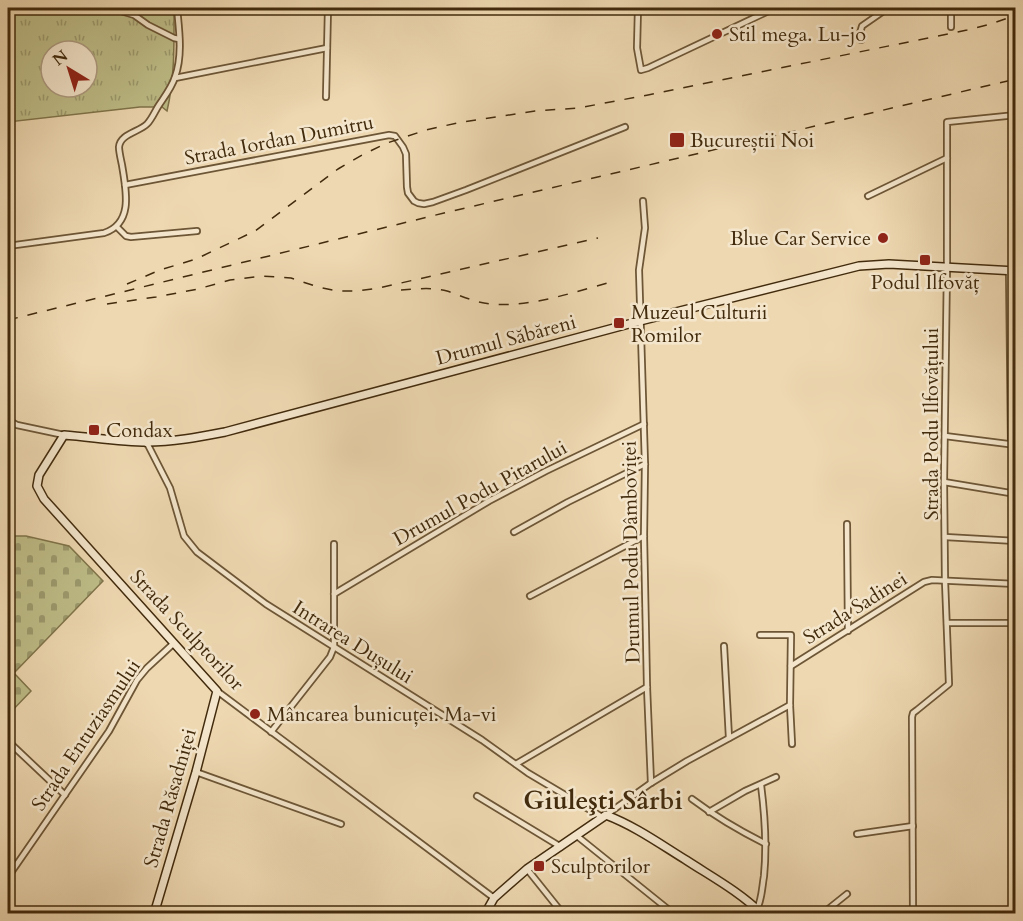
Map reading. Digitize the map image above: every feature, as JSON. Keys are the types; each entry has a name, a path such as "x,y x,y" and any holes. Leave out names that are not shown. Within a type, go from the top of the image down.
{"main road":[{"name":"Drumul Săbăreni","path":"64,435 144,442 225,432 640,321 859,266 889,264 1012,271"},
{"name":"Strada Sculptorilor","path":"64,435 39,475 37,486 44,499 217,691"},
{"name":"Strada Răsadniței","path":"154,914 196,772 217,691"},
{"path":"485,914 494,898 527,869 604,817 621,821 639,831 711,876 759,911"}],"street":[{"path":"111,8 134,15 148,25 179,39"},
{"path":"8,246 104,234 117,227 122,221 125,211 125,185 120,143 148,123 175,78 178,67 179,39 177,8"},
{"path":"326,97 328,8"},
{"path":"638,8 637,48 641,70 775,8"},
{"path":"861,40 862,26 888,8"},
{"path":"951,8 951,27"},
{"path":"175,78 327,48"},
{"name":"Strada Podu Ilfovățului","path":"913,826 913,713 949,684 944,482 947,122 1016,115"},
{"name":"Strada Iordan Dumitru","path":"125,185 389,135 395,136 405,150 408,193 414,201 424,204 625,127"},
{"path":"868,196 947,158"},
{"name":"Drumul Podu Dâmboviței","path":"643,201 645,228 639,270 651,783"},
{"path":"117,227 126,236 131,237 197,231"},
{"path":"945,436 1013,444 1012,271"},
{"name":"Drumul Săbăreni","path":"8,420 17,425 64,435"},
{"name":"Drumul Podu Pitarului","path":"334,594 489,501 644,424"},
{"name":"Intrarea Dușului","path":"144,442 148,445 170,488 184,536 197,552 266,604 482,740 516,764 604,817"},
{"path":"514,532 645,464"},
{"path":"944,482 1016,494"},
{"path":"847,524 848,631"},
{"path":"530,596 644,536"},
{"path":"945,537 1016,542"},
{"path":"272,732 330,657 334,647 334,543"},
{"name":"Strada Sadinei","path":"792,744 791,666 924,582 932,580 1016,584"},
{"path":"947,622 1016,623"},
{"path":"759,635 792,634 791,666"},
{"name":"Strada Entuziasmului","path":"8,877 109,732 137,680 174,643"},
{"path":"724,646 729,738"},
{"path":"516,764 647,687"},
{"name":"Strada Sculptorilor","path":"217,691 494,898"},
{"path":"604,817 651,783 790,705"},
{"path":"11,744 65,795"},
{"path":"196,772 341,824"},
{"path":"709,812 745,791 776,777"},
{"path":"759,911 766,844 761,785"},
{"path":"477,796 561,847"},
{"path":"692,799 736,829 766,844"},
{"path":"857,834 913,826 913,914"},
{"path":"577,836 674,914"},
{"path":"527,869 563,914"},
{"path":"822,914 847,894"}],"green space":[{"path":"8,8 174,8 173,72 167,111 162,107 140,107 8,122"},
{"path":"8,536 26,536 69,546 103,581 14,673 31,691 8,715"}],"railway":[{"path":"127,284 160,270 196,259 255,231 338,169 387,143 426,130 457,123 535,111 578,108 648,95 967,30 1016,15"},
{"path":"8,320 444,213 1016,79"},
{"path":"107,304 156,297 230,280 262,276 291,278 337,291 357,291 598,238"},
{"path":"401,290 441,290 480,302 507,305 554,298 615,281"}],"place":[{"name":"Stil mega. Lu-jo","path":"717,34"},
{"name":"Bucureștii Noi","path":"677,140"},
{"name":"Blue Car Service","path":"883,238"},
{"name":"Podul Ilfovăț","path":"925,260"},
{"name":"Muzeul Culturii Romilor","path":"619,323"},
{"name":"Condax","path":"94,430"},
{"name":"Mâncarea bunicuței. Ma-vi","path":"255,714"},
{"name":"Sculptorilor","path":"539,866"}],"district":[{"name":"Giuleşti Sârbi","path":"603,800"}]}
